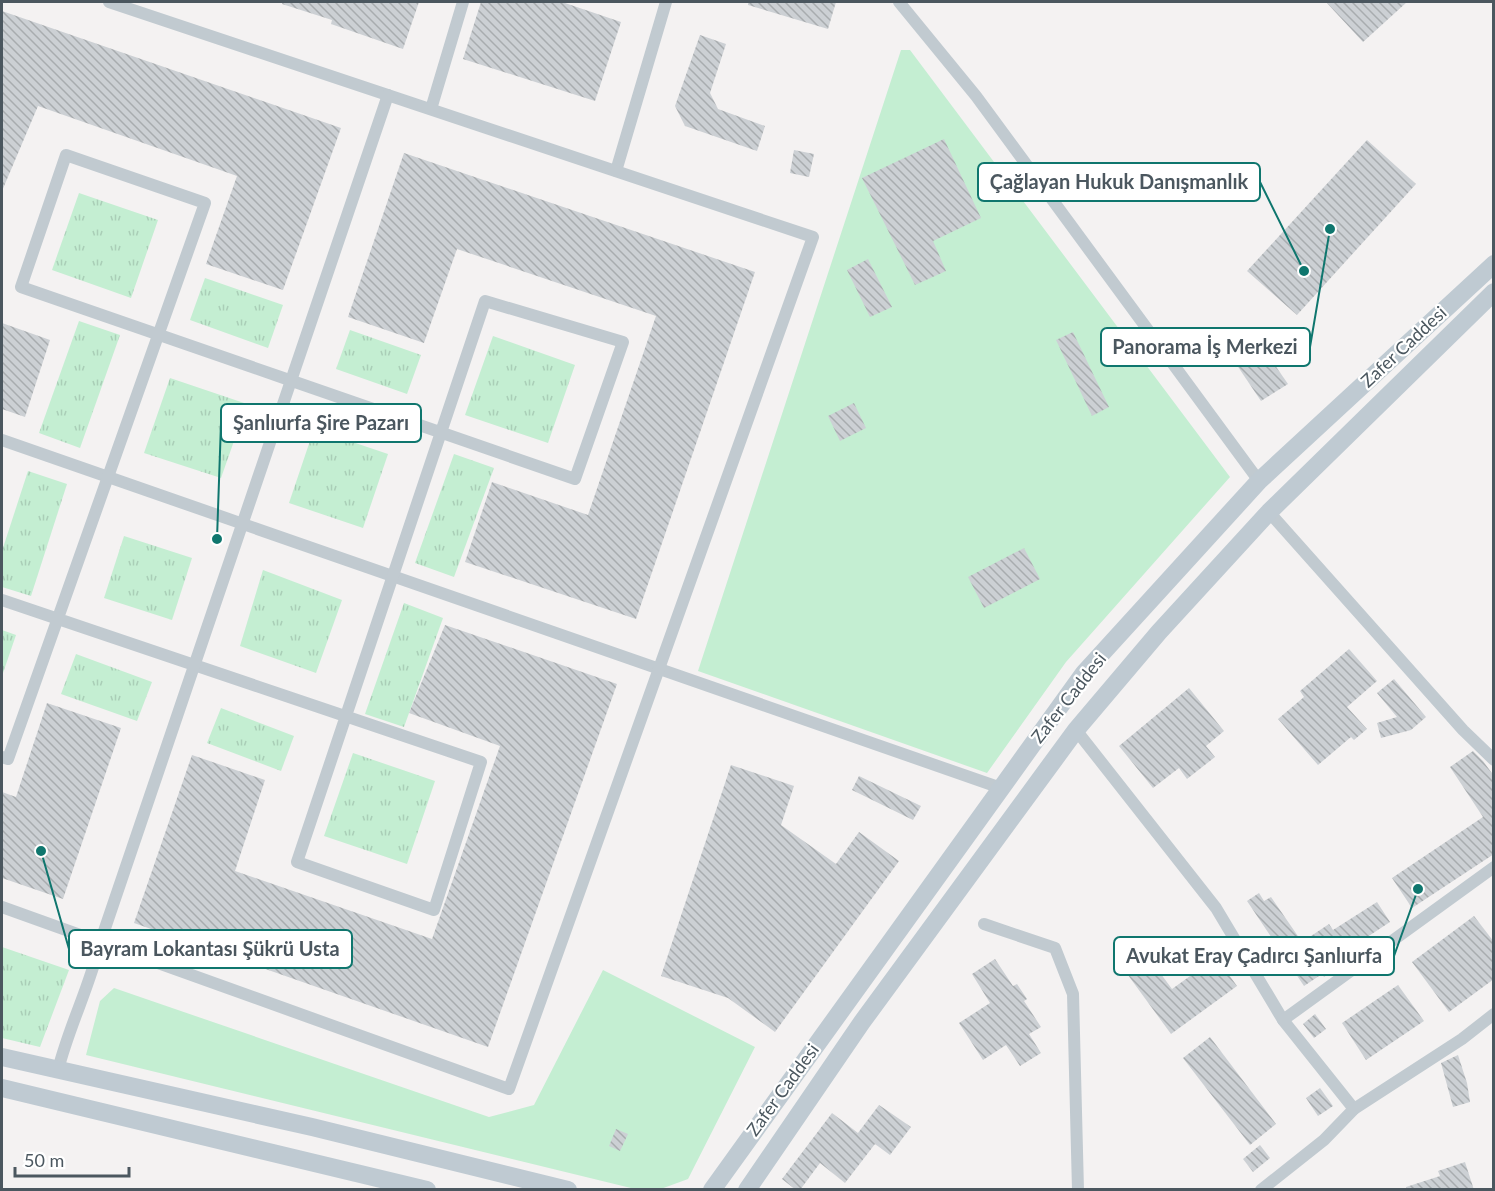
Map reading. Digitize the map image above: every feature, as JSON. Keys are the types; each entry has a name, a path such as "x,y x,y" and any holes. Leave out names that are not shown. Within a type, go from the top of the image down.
{"main road":[{"name":"Zafer Caddesi","path":"712,1190 1084,673 1259,481 1494,264"},
{"name":"Zafer Caddesi","path":"747,1190 862,1022 1076,730 1159,632 1269,512 1494,292"},
{"path":"2,1057 312,1127 568,1190"},
{"path":"2,1088 427,1190"}],"street":[{"path":"2,907 509,1089 813,237 110,2"},
{"path":"430,109 464,2"},
{"path":"616,171 666,2"},
{"path":"899,2 976,96 1259,481"},
{"path":"58,1070 66,1041 96,964 100,943 388,95"},
{"path":"2,600 58,619 194,665 345,716 481,762 434,910 297,862 345,716 392,576 441,432 485,301 623,342 575,479 441,432 291,380 158,334 21,287 66,155 205,203 158,334 58,619 8,759 2,757"},
{"path":"2,440 1001,788"},
{"path":"1269,512 1456,722 1494,760"},
{"path":"1076,730 1216,908 1283,1020 1354,1109"},
{"path":"1283,1020 1494,867"},
{"path":"984,924 1056,948 1073,994 1078,1190"},
{"path":"1261,1190 1324,1140 1354,1109 1462,1039 1494,1014"}],"green space":[{"path":"901,50 910,50 1230,477 1066,662 987,773 698,671"},
{"path":"79,193 158,220 131,298 52,270"},
{"path":"205,278 283,305 268,348 190,320"},
{"path":"79,321 120,335 80,448 39,433"},
{"path":"350,330 421,355 407,394 336,369"},
{"path":"493,336 575,365 548,443 465,415"},
{"path":"170,378 247,404 221,478 144,453"},
{"path":"314,429 388,454 363,528 289,503"},
{"path":"454,454 494,468 454,577 415,563"},
{"path":"28,471 67,484 31,596 2,587 2,551"},
{"path":"124,536 192,558 172,620 104,598"},
{"path":"263,570 342,600 316,673 240,646"},
{"path":"404,603 443,618 404,727 365,714"},
{"path":"2,630 16,635 2,676"},
{"path":"76,654 152,682 137,721 61,694"},
{"path":"221,708 294,736 281,771 207,743"},
{"path":"353,753 435,781 407,864 324,836"},
{"path":"2,947 69,970 40,1047 2,1038"},
{"path":"603,970 755,1047 688,1179 658,1190 635,1189 86,1055 100,1001 114,988 489,1117 534,1105"}],"building":[{"path":"283,2 419,2 403,49 331,24 332,20 282,4"},
{"path":"481,2 562,2 621,22 595,101 463,59"},
{"path":"748,2 836,2 828,29 748,5"},
{"path":"1326,2 1407,2 1363,42"},
{"path":"2,11 341,128 283,290 206,264 237,176 38,106 2,191"},
{"path":"700,35 726,44 710,93 718,109 765,126 757,151 685,126 675,106"},
{"path":"944,139 981,218 933,241 946,271 915,285 862,178"},
{"path":"1367,140 1416,184 1297,315 1247,271"},
{"path":"794,150 814,154 809,177 790,173"},
{"path":"404,153 755,272 636,619 465,562 492,482 588,515 656,316 457,249 424,343 348,317"},
{"path":"868,259 892,307 870,317 847,270"},
{"path":"2,323 50,340 25,417 2,409"},
{"path":"1250,329 1288,384 1261,401 1224,346"},
{"path":"1073,332 1109,407 1092,416 1056,340"},
{"path":"854,403 866,428 840,441 828,416"},
{"path":"1024,548 1040,579 984,608 968,577"},
{"path":"445,625 617,684 488,1047 134,923 192,755 265,780 235,871 432,939 500,746 409,713"},
{"path":"1349,649 1377,681 1347,707 1367,729 1354,740 1351,737 1318,765 1278,719 1304,697 1300,691"},
{"path":"1394,679 1426,717 1411,730 1381,738 1377,723 1397,717 1377,693"},
{"path":"1189,688 1224,731 1206,746 1215,757 1187,779 1179,768 1153,788 1119,746"},
{"path":"47,703 121,728 63,899 2,878 2,792 16,797"},
{"path":"1473,751 1494,776 1494,854 1412,908 1392,878 1483,817 1450,767"},
{"path":"731,765 794,786 781,825 836,864 859,832 899,861 775,1032 728,998 661,976"},
{"path":"859,776 921,806 913,820 852,790"},
{"path":"1259,893 1264,901 1271,897 1302,942 1329,924 1333,930 1377,902 1390,922 1337,957 1342,965 1304,986 1247,901"},
{"path":"1474,916 1494,942 1494,979 1449,1012 1412,962"},
{"path":"1147,955 1172,989 1211,961 1219,972 1224,968 1237,986 1171,1034 1125,971"},
{"path":"995,959 1013,986 1017,984 1027,999 1024,1001 1041,1027 1029,1034 1041,1053 1020,1066 1006,1045 983,1060 959,1023 990,1003 972,974"},
{"path":"1398,985 1424,1021 1366,1060 1342,1023"},
{"path":"1315,1014 1326,1029 1314,1038 1303,1024"},
{"path":"1210,1037 1276,1124 1250,1145 1183,1058"},
{"path":"1458,1055 1470,1102 1453,1107 1441,1063"},
{"path":"1320,1088 1333,1106 1318,1116 1306,1098"},
{"path":"879,1105 911,1127 890,1155 875,1144 845,1183 820,1163 800,1190 796,1190 782,1179 832,1113 858,1133"},
{"path":"616,1129 628,1134 620,1151 609,1146"},
{"path":"1260,1145 1270,1158 1253,1172 1243,1159"},
{"path":"1465,1162 1474,1190 1406,1190 1406,1187 1440,1176 1438,1171"}],"place":[{"name":"Panorama İş Merkezi","path":"1330,229"},
{"name":"Çağlayan Hukuk Danışmanlık","path":"1304,271"},
{"name":"Şanlıurfa Şire Pazarı","path":"217,539"},
{"name":"Bayram Lokantası Şükrü Usta","path":"41,851"},
{"name":"Avukat Eray Çadırcı Şanlıurfa","path":"1418,889"}]}
